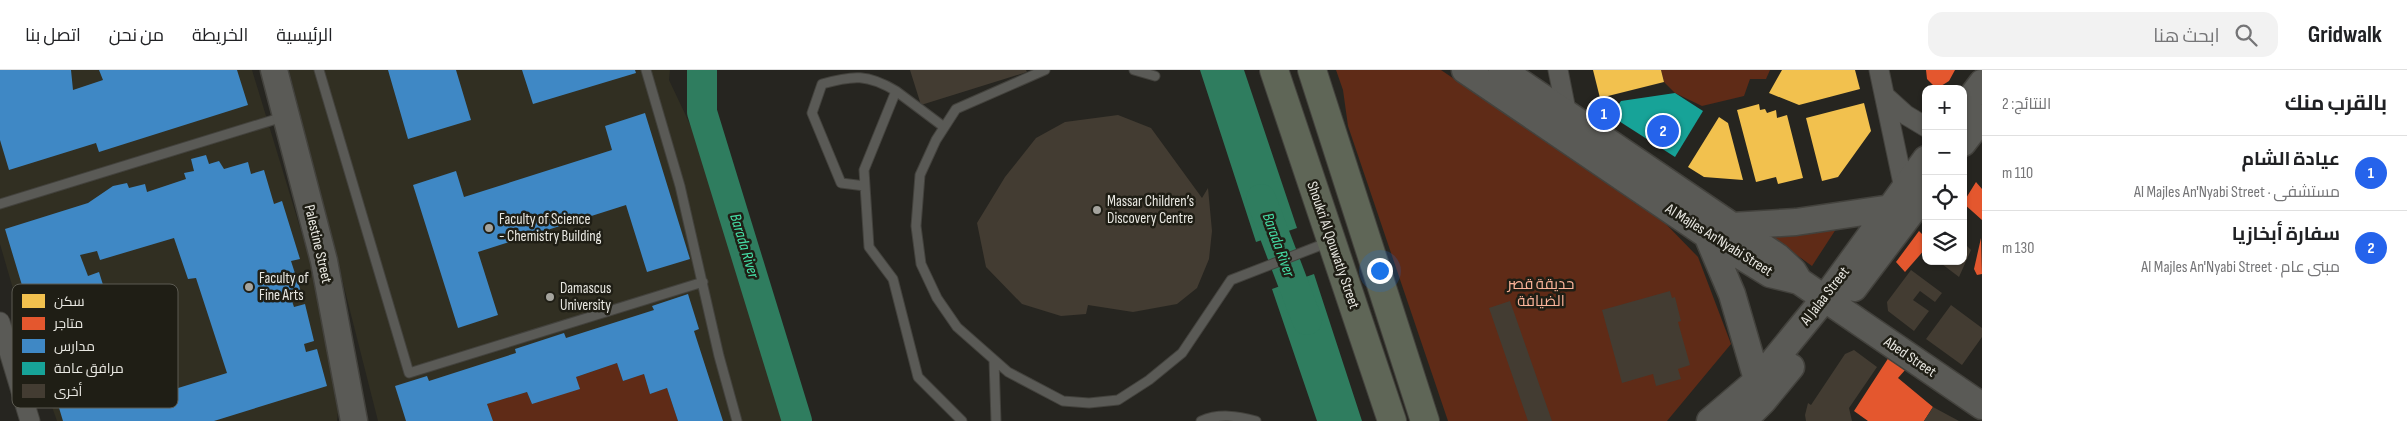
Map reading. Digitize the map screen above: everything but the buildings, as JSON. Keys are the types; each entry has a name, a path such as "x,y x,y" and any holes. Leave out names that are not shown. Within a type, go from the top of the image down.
{"highway":[{"name":"Shoukri Al Qouwatly Street","path":"1274,70 1392,420"},
{"path":"1313,72 1426,421"}],"main road":[{"name":"Palestine Street","path":"274,70 324,261 354,421"},
{"name":"Al Majles An'Nyabi Street","path":"1465,70 1707,235 1770,274 1799,281"},
{"name":"Al Majles An'Nyabi Street","path":"1514,73 1567,114 1778,257 1793,271 1799,281"},
{"path":"1967,103 1982,83"},
{"path":"1967,138 1982,118"},
{"name":"Al Jalaa Street","path":"1743,421 1763,401 1832,304 1907,196 1922,167"},
{"path":"1732,226 1804,221 1907,196"},
{"name":"Al Jalaa Street","path":"1832,304 1907,196"},
{"path":"1707,235 1732,294 1763,401"},
{"name":"Abed Street","path":"1799,281 1982,406"},
{"name":"Al Jalaa Street","path":"1710,421 1763,401"}],"street":[{"path":"1558,70 1567,114"},
{"path":"1879,70 1907,196"},
{"path":"1885,96 1906,115 1922,125"},
{"path":"0,322 12,362"},
{"path":"26,408 30,421"}],"lane":[{"path":"320,70 410,373 703,282"},
{"path":"646,70 680,186 719,356 737,421"},
{"path":"1045,70 956,109 944,127 920,175 916,226 921,264 937,298 956,327 1008,372 1063,401 1089,403 1118,400 1149,380 1182,353 1231,280 1332,241"},
{"path":"1134,70 1155,76"},
{"path":"865,186 840,183 812,113 822,84 846,77 876,79 896,91 944,127"},
{"path":"896,91 864,170 870,247 894,279 918,377 962,421"},
{"path":"0,204 286,116"},
{"path":"994,360 996,421"},
{"path":"1201,421 1224,416 1241,416 1256,421"}],"shaded area":[{"path":"0,70 252,70 316,280 338,412 337,421 57,421 52,408 178,408 178,284 12,285 0,244"},
{"name":"Damascus University","path":"289,70 670,70 669,80 713,173 793,421 378,421"},
{"path":"1200,70 1244,70 1297,228 1256,242"},
{"path":"1314,274 1362,421 1317,421 1272,289"}],"green space":[{"name":"حديقة قصر الضيافة","path":"1336,70 1441,70 1662,220 1698,257 1731,344 1667,421 1448,421 1348,126 1343,90"},
{"path":"1661,70 1770,70 1766,79 1750,79 1744,96 1702,106 1675,93 1664,82"},
{"path":"1838,226 1812,266 1766,233"},
{"path":"617,363 623,381 644,374 650,394 667,388 678,421 493,421 487,404 527,392 532,404 576,377"}],"waterway":[{"name":"Barada River","path":"702,70 702,112 797,421"},
{"name":"Barada River","path":"1261,199 1307,320"}],"place":[{"name":"عيادة الشام","path":"1604,114"},
{"name":"سفارة أبخازيا","path":"1663,131"},
{"name":"Massar Children’s Discovery Centre","path":"1097,210"},
{"name":"Faculty of Science - Chemistry Building","path":"489,228"},
{"name":"Faculty of Fine Arts","path":"249,287"},
{"name":"Damascus University","path":"550,297"}]}
